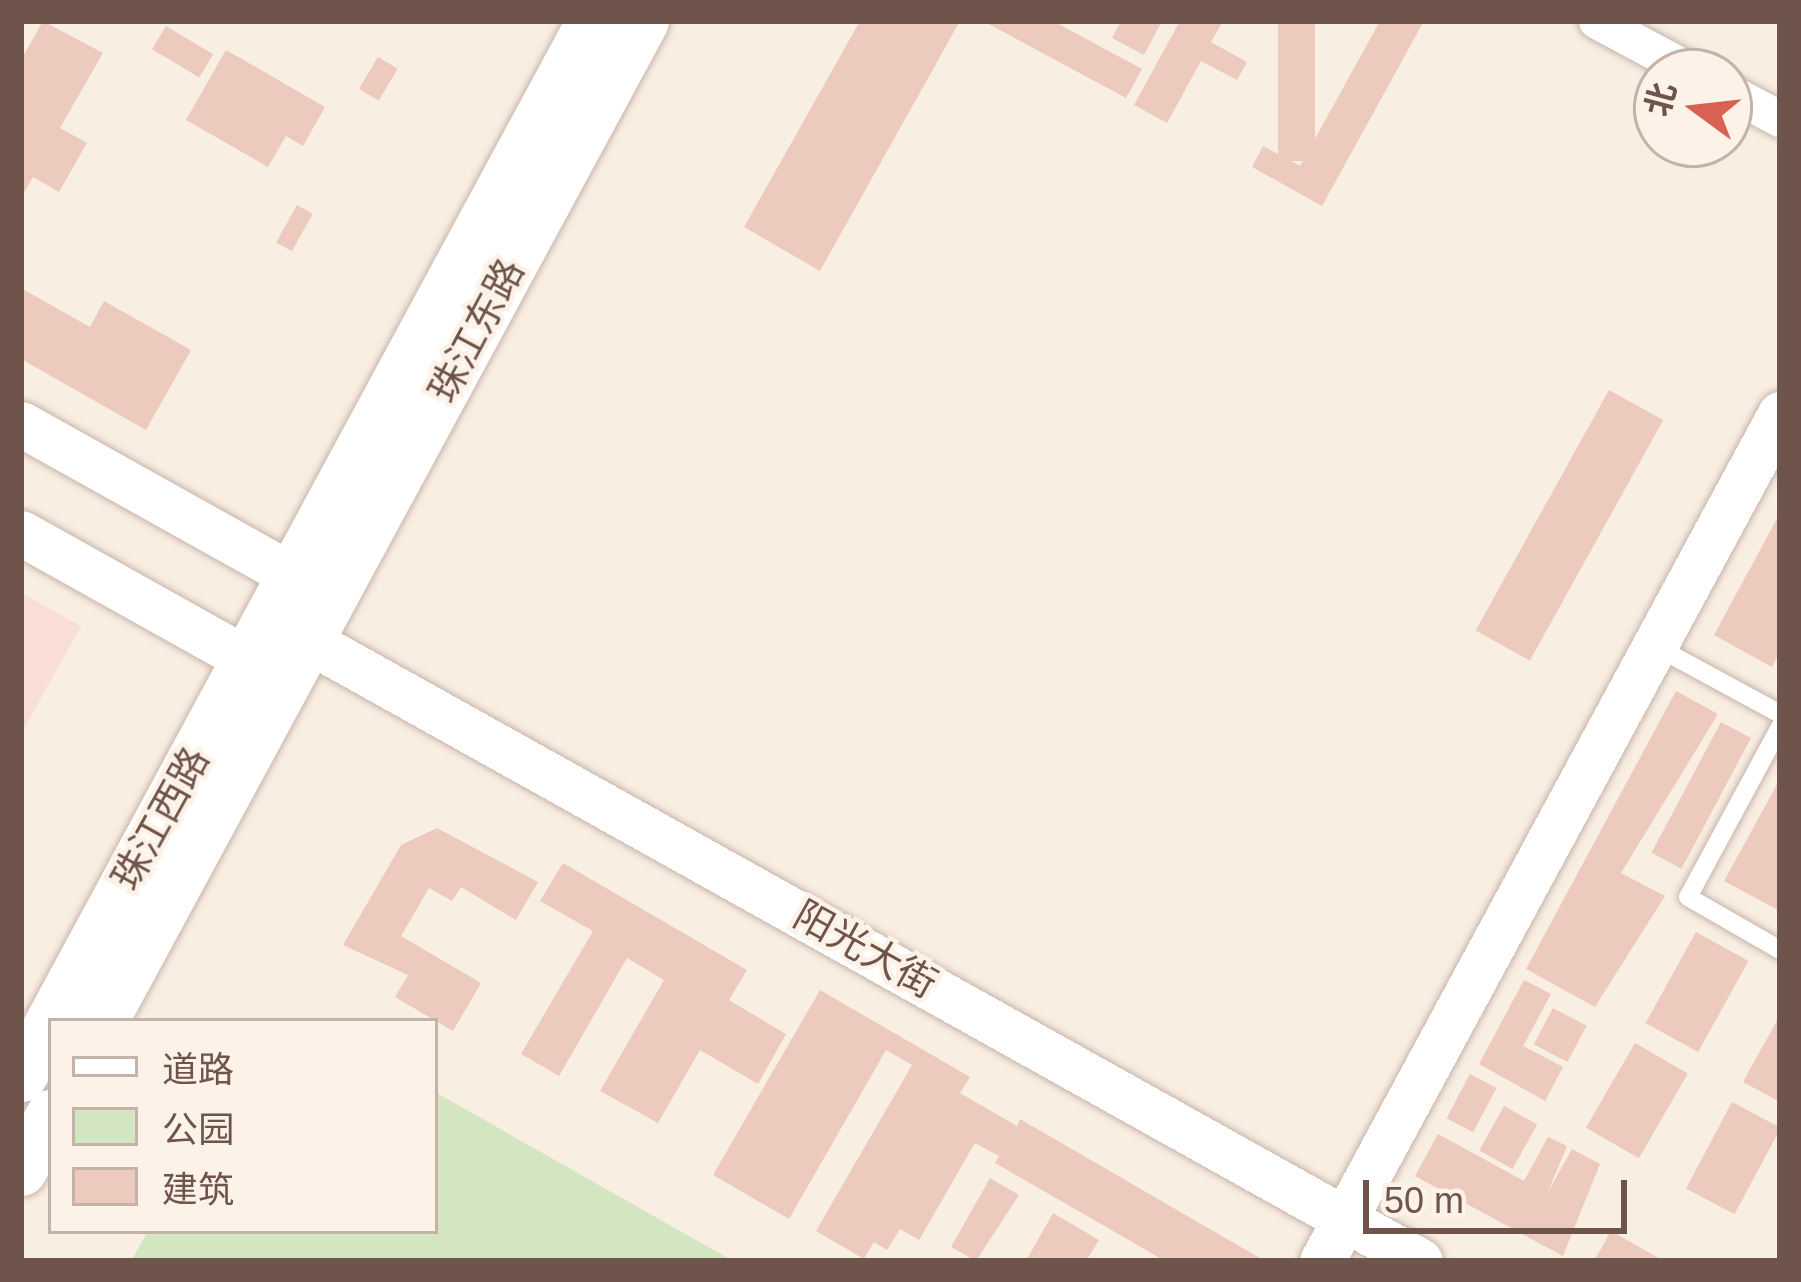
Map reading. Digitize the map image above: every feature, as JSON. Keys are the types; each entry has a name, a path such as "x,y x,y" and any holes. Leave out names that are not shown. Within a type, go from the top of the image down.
{"main road":[{"path":"280,623 592,21"},
{"name":"珠江东路","path":"280,623 643,21"},
{"name":"珠江西路","path":"103,1018 280,623"},
{"name":"珠江西路","path":"51,1018 280,623"},
{"path":"21,1170 48,1120"}],"street":[{"path":"1598,21 1648,48"},
{"path":"1753,105 1780,119"},
{"path":"1322,1261 1780,415"},
{"path":"21,424 280,623"},
{"path":"21,533 280,623"},
{"name":"阳光大街","path":"280,623 1420,1261"}],"lane":[{"path":"1655,646 1780,714"},
{"path":"1780,728 1688,897 1780,950"}],"shaded area":[{"path":"21,593 81,626 21,734"}],"green space":[{"path":"438,1094 733,1261 131,1261 146,1234 438,1234"}],"building":[{"path":"43,21 103,53 60,128 87,143 59,192 33,177 21,198 21,60"},
{"path":"860,21 960,21 820,271 744,227"},
{"path":"983,21 1053,21 1142,69 1126,98"},
{"path":"1121,21 1162,21 1144,55 1112,38"},
{"path":"1180,21 1223,21 1211,42 1247,62 1237,80 1201,61 1167,123 1134,105"},
{"path":"1278,21 1315,21 1315,161 1278,161"},
{"path":"1380,21 1424,21 1322,206 1252,167 1263,146 1300,166"},
{"path":"166,26 213,54 199,77 152,49"},
{"path":"226,50 325,107 303,146 286,136 268,167 186,120"},
{"path":"378,57 398,69 379,101 359,89"},
{"path":"297,205 313,214 292,251 276,243"},
{"path":"21,288 90,327 104,301 191,350 146,430 21,359"},
{"path":"1609,390 1663,420 1530,661 1476,631"},
{"path":"1780,513 1780,651 1772,667 1714,635"},
{"path":"1676,691 1718,714 1621,873 1665,896 1595,1007 1526,969"},
{"path":"1721,722 1751,738 1682,869 1652,853"},
{"path":"1780,779 1780,906 1778,910 1724,881"},
{"path":"437,828 538,882 516,920 461,887 452,901 429,888 401,936 481,983 453,1031 438,1018 395,997 408,975 343,945 401,845"},
{"path":"563,863 747,970 729,1000 786,1034 758,1084 700,1050 658,1123 600,1091 664,980 627,958 559,1076 521,1054 593,931 540,901"},
{"path":"1696,932 1748,961 1698,1052 1646,1023"},
{"path":"1524,980 1551,994 1523,1046 1563,1067 1545,1101 1479,1064"},
{"path":"820,990 970,1077 960,1093 1017,1126 1020,1119 1265,1261 1165,1261 995,1163 999,1156 975,1143 919,1240 900,1229 887,1250 874,1242 864,1259 816,1231 912,1065 886,1050 789,1219 713,1175"},
{"path":"1553,1008 1587,1026 1567,1062 1534,1044"},
{"path":"1780,1015 1780,1102 1743,1082"},
{"path":"1635,1043 1688,1074 1639,1158 1586,1128"},
{"path":"1470,1074 1496,1088 1473,1132 1447,1118"},
{"path":"1732,1102 1780,1128 1735,1214 1686,1189"},
{"path":"1504,1106 1537,1124 1513,1169 1479,1151"},
{"path":"1438,1134 1524,1181 1548,1137 1567,1146 1547,1194 1572,1149 1600,1164 1563,1256 1415,1176"},
{"path":"990,1178 1019,1195 976,1261 951,1247"},
{"path":"1053,1213 1099,1240 1086,1261 1026,1261"},
{"path":"1611,1231 1664,1261 1594,1261"}]}
